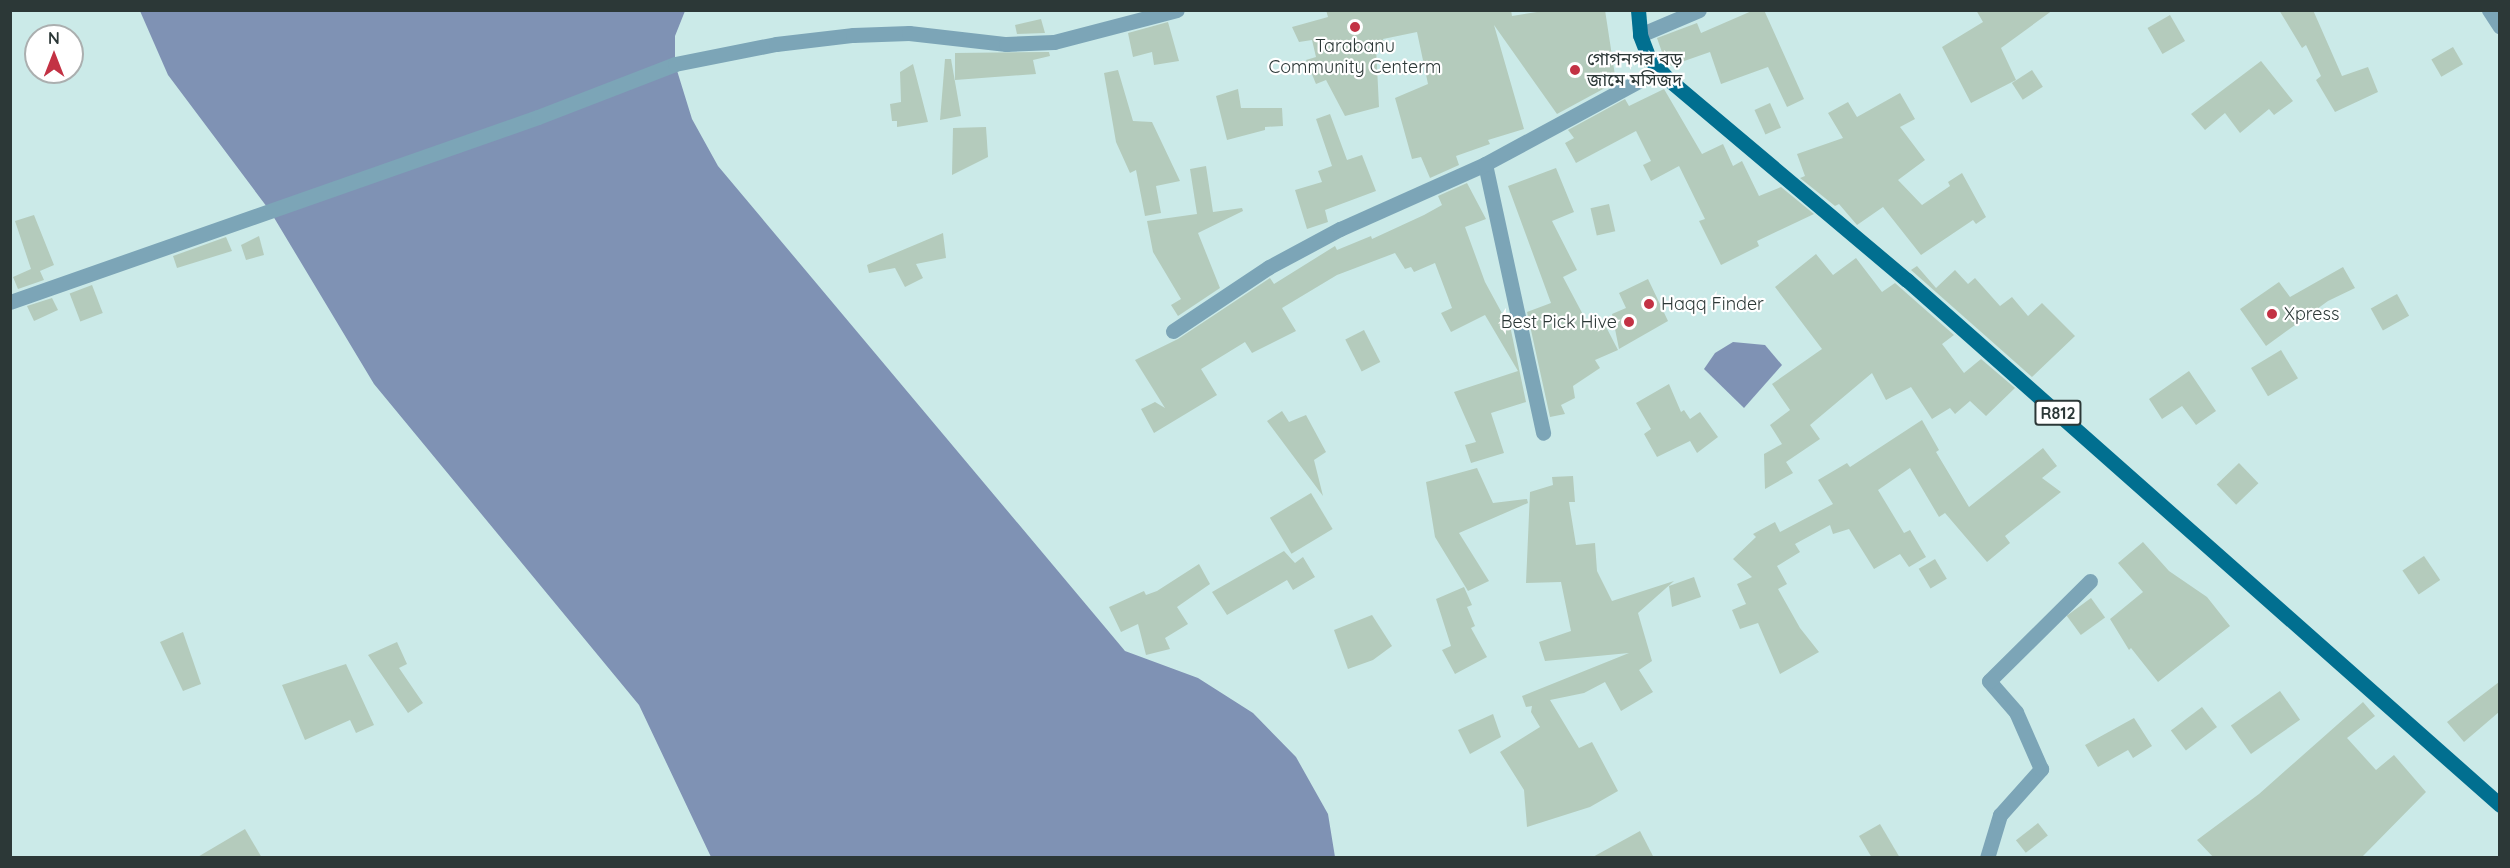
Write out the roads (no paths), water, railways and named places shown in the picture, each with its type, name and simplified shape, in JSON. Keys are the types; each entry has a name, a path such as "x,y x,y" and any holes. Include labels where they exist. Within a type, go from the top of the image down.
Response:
{"main road":[{"name":"R812","path":"1638,10 1640,35 1648,58 1659,70 1925,296 2499,805"}],"street":[{"path":"10,302 538,117 675,64 776,44 909,33 1006,44 1054,42 1177,10"},
{"path":"1640,35 1699,10"},
{"path":"2489,10 2499,27"},
{"path":"1173,331 1269,267 1340,229 1485,164 1659,70"},
{"path":"1485,164 1543,433"},
{"path":"1987,858 2000,815 2041,769 2016,712 1989,681 2090,581"}],"water":[{"path":"140,11 685,11 675,36 675,64 692,119 718,166 1125,651 1198,678 1253,713 1296,757 1328,814 1335,857 711,857 639,705 374,384 270,211 168,75"},
{"path":"1733,342 1765,345 1782,365 1744,408 1704,369 1715,353"}],"place":[{"name":"Tarabanu Community Centerm","path":"1355,27"},
{"name":"গোগনগর বড় জামে মসিজদ","path":"1575,70"},
{"name":"Haqq Finder","path":"1649,304"},
{"name":"Xpress","path":"2272,314"},
{"name":"Best Pick Hive","path":"1629,322"}]}
